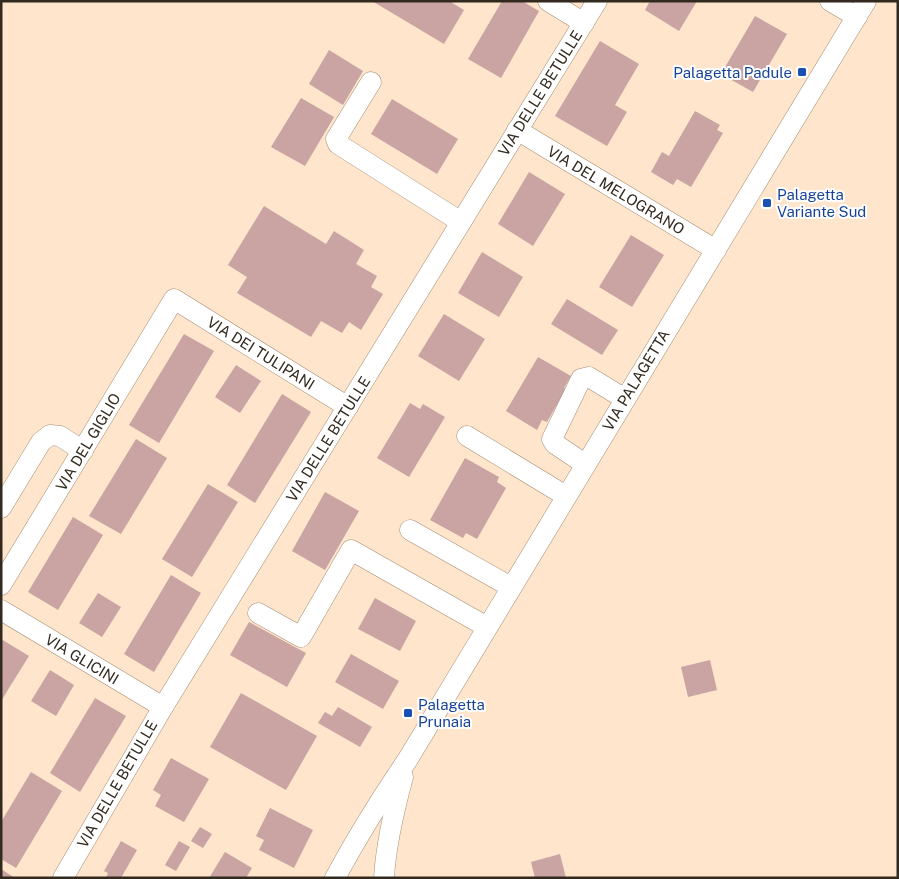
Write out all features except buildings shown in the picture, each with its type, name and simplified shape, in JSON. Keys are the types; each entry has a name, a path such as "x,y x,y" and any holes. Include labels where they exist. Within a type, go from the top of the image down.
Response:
{"street":[{"path":"548,1 584,23"},
{"name":"VIA DELLE BETULLE","path":"63,878 163,707 597,1"},
{"path":"830,1 861,9"},
{"name":"VIA PALAGETTA","path":"335,878 348,853 408,759 861,9"},
{"path":"371,82 336,139 338,144 461,222"},
{"name":"VIA DEL MELOGRANO","path":"517,130 716,250"},
{"name":"VIA DEI TULIPANI","path":"174,299 348,407"},
{"name":"VIA DEL GIGLIO","path":"1,585 174,299"},
{"path":"585,464 555,444 552,439 581,379 589,378 625,399"},
{"path":"1,508 41,442 50,435 60,436 82,451"},
{"path":"467,436 566,496"},
{"path":"410,530 512,587"},
{"path":"258,613 301,637 351,550 487,627"},
{"name":"VIA GLICINI","path":"1,610 163,707"},
{"name":"VIA PALAGETTA","path":"384,878 392,818 408,759"},
{"path":"386,855 393,878"}],"place":[{"name":"Palagetta Padule","path":"802,72"},
{"name":"Palagetta Variante Sud","path":"767,203"},
{"name":"Palagetta Prunaia","path":"408,713"}]}
